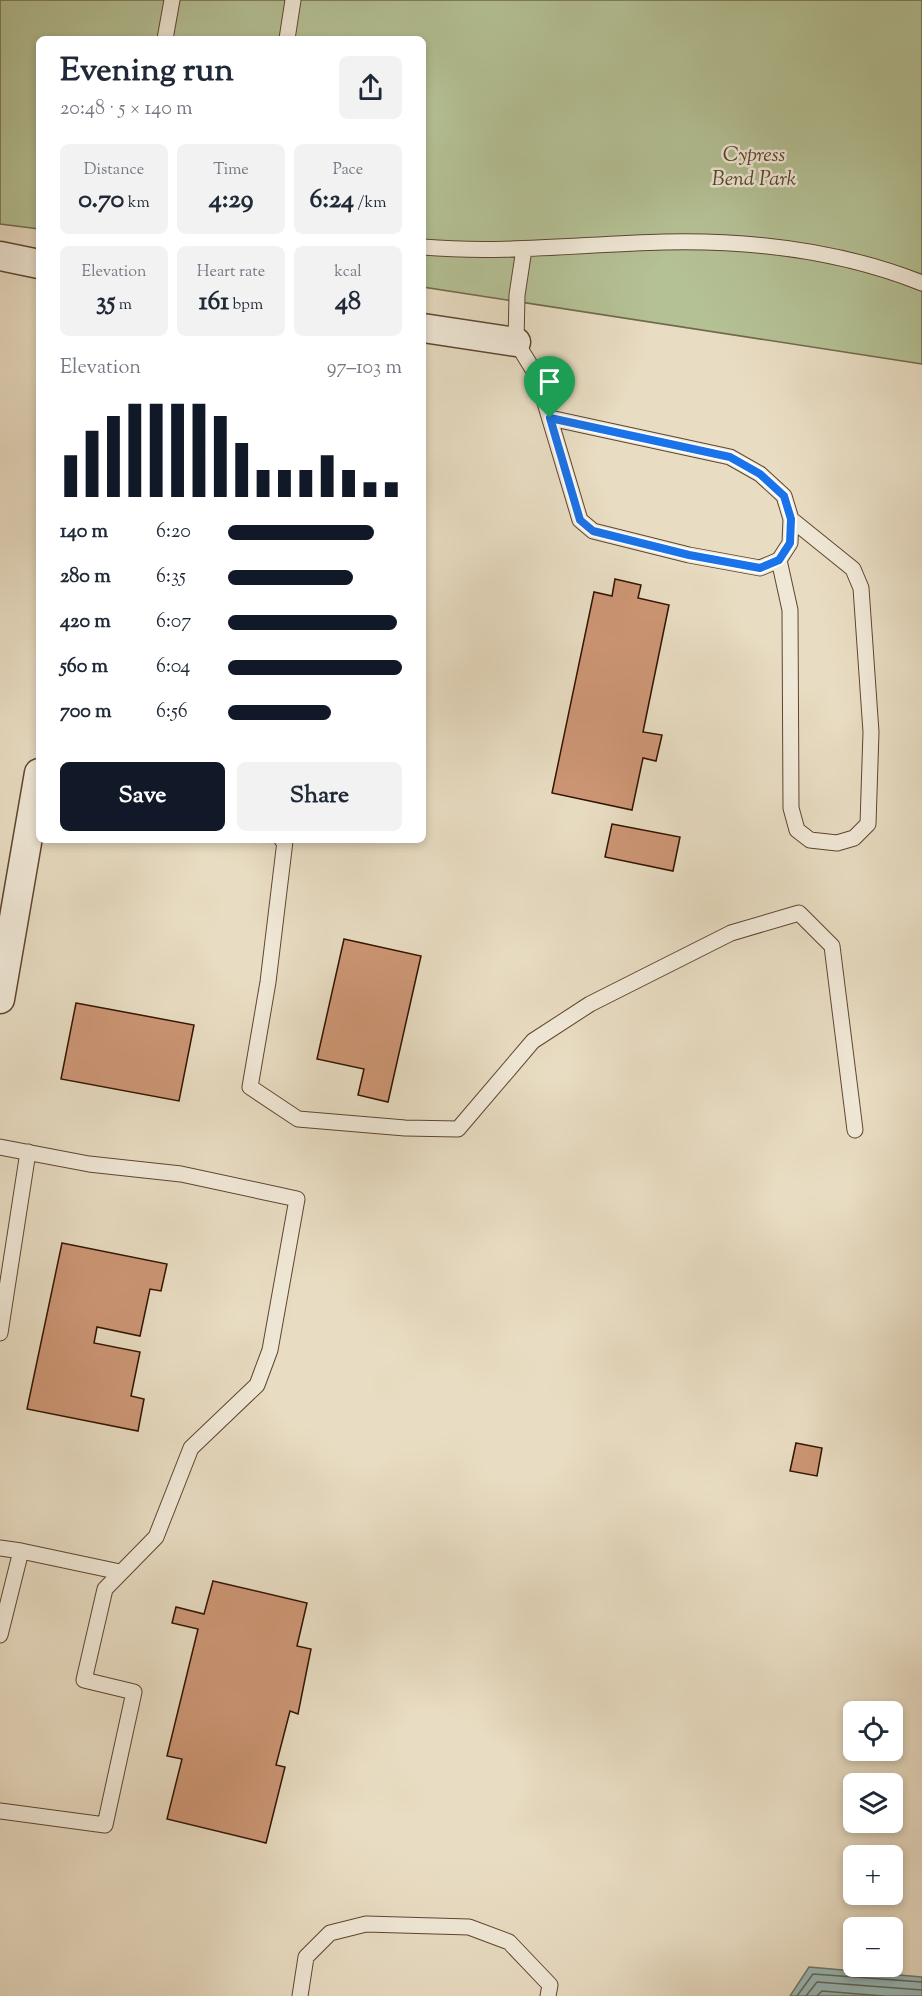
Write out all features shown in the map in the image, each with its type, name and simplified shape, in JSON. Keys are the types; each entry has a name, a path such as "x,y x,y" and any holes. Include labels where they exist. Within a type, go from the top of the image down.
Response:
{"street":[{"path":"0,256 36,263"},
{"path":"426,328 516,342"},
{"path":"0,999 36,809"}],"lane":[{"path":"166,36 172,0"},
{"path":"287,36 293,0"},
{"path":"426,247 467,251 664,242 752,243 815,251 872,266 922,283"},
{"path":"525,249 517,295 516,342 537,376 580,520 593,531 689,555 760,568 779,560 790,543 791,519 784,496 760,474 730,457 550,418"},
{"path":"779,560 790,610 791,808 797,830 810,840 837,843 854,838 868,824 871,732 861,588 853,569 791,519"},
{"path":"285,843 268,982 250,1087 298,1119 405,1128 458,1129 533,1041 590,1004 731,933 799,913 832,946 855,1130"},
{"path":"0,1147 89,1164 181,1174 297,1199 270,1350 257,1385 191,1448 156,1537 105,1589 84,1680 134,1692 105,1825 0,1810"},
{"path":"0,1333 27,1152"},
{"path":"0,1548 120,1572"},
{"path":"0,1635 21,1551"},
{"path":"300,1996 306,1957 330,1933 366,1924 469,1927 509,1942 550,1985 548,1996"}],"green space":[{"name":"Cypress Bend Park","path":"0,0 922,0 922,364 426,287 426,36 36,36 36,229 0,224"}],"water":[{"path":"809,1967 843,1970 843,1977 922,1977 922,1996 790,1996"}],"building":[{"path":"615,579 641,585 638,598 669,605 643,732 662,735 656,761 643,758 632,810 552,793 594,592 612,596"},
{"path":"612,824 680,837 673,871 605,857"},
{"path":"344,939 421,956 388,1102 358,1095 364,1069 317,1059"},
{"path":"76,1003 194,1025 179,1101 61,1079"},
{"path":"62,1243 167,1264 161,1291 150,1289 140,1336 97,1327 94,1343 140,1352 131,1396 144,1399 138,1431 27,1409"},
{"path":"796,1443 822,1448 817,1476 790,1471"},
{"path":"213,1581 307,1603 297,1646 311,1649 298,1714 290,1711 276,1765 285,1767 266,1843 167,1819 182,1759 167,1756 198,1629 172,1623 176,1607 204,1614"}],"route":[{"path":"550,418 730,457 760,474 784,496 791,519 790,543 779,560 760,568 689,555 593,531 580,520 550,418"}]}
